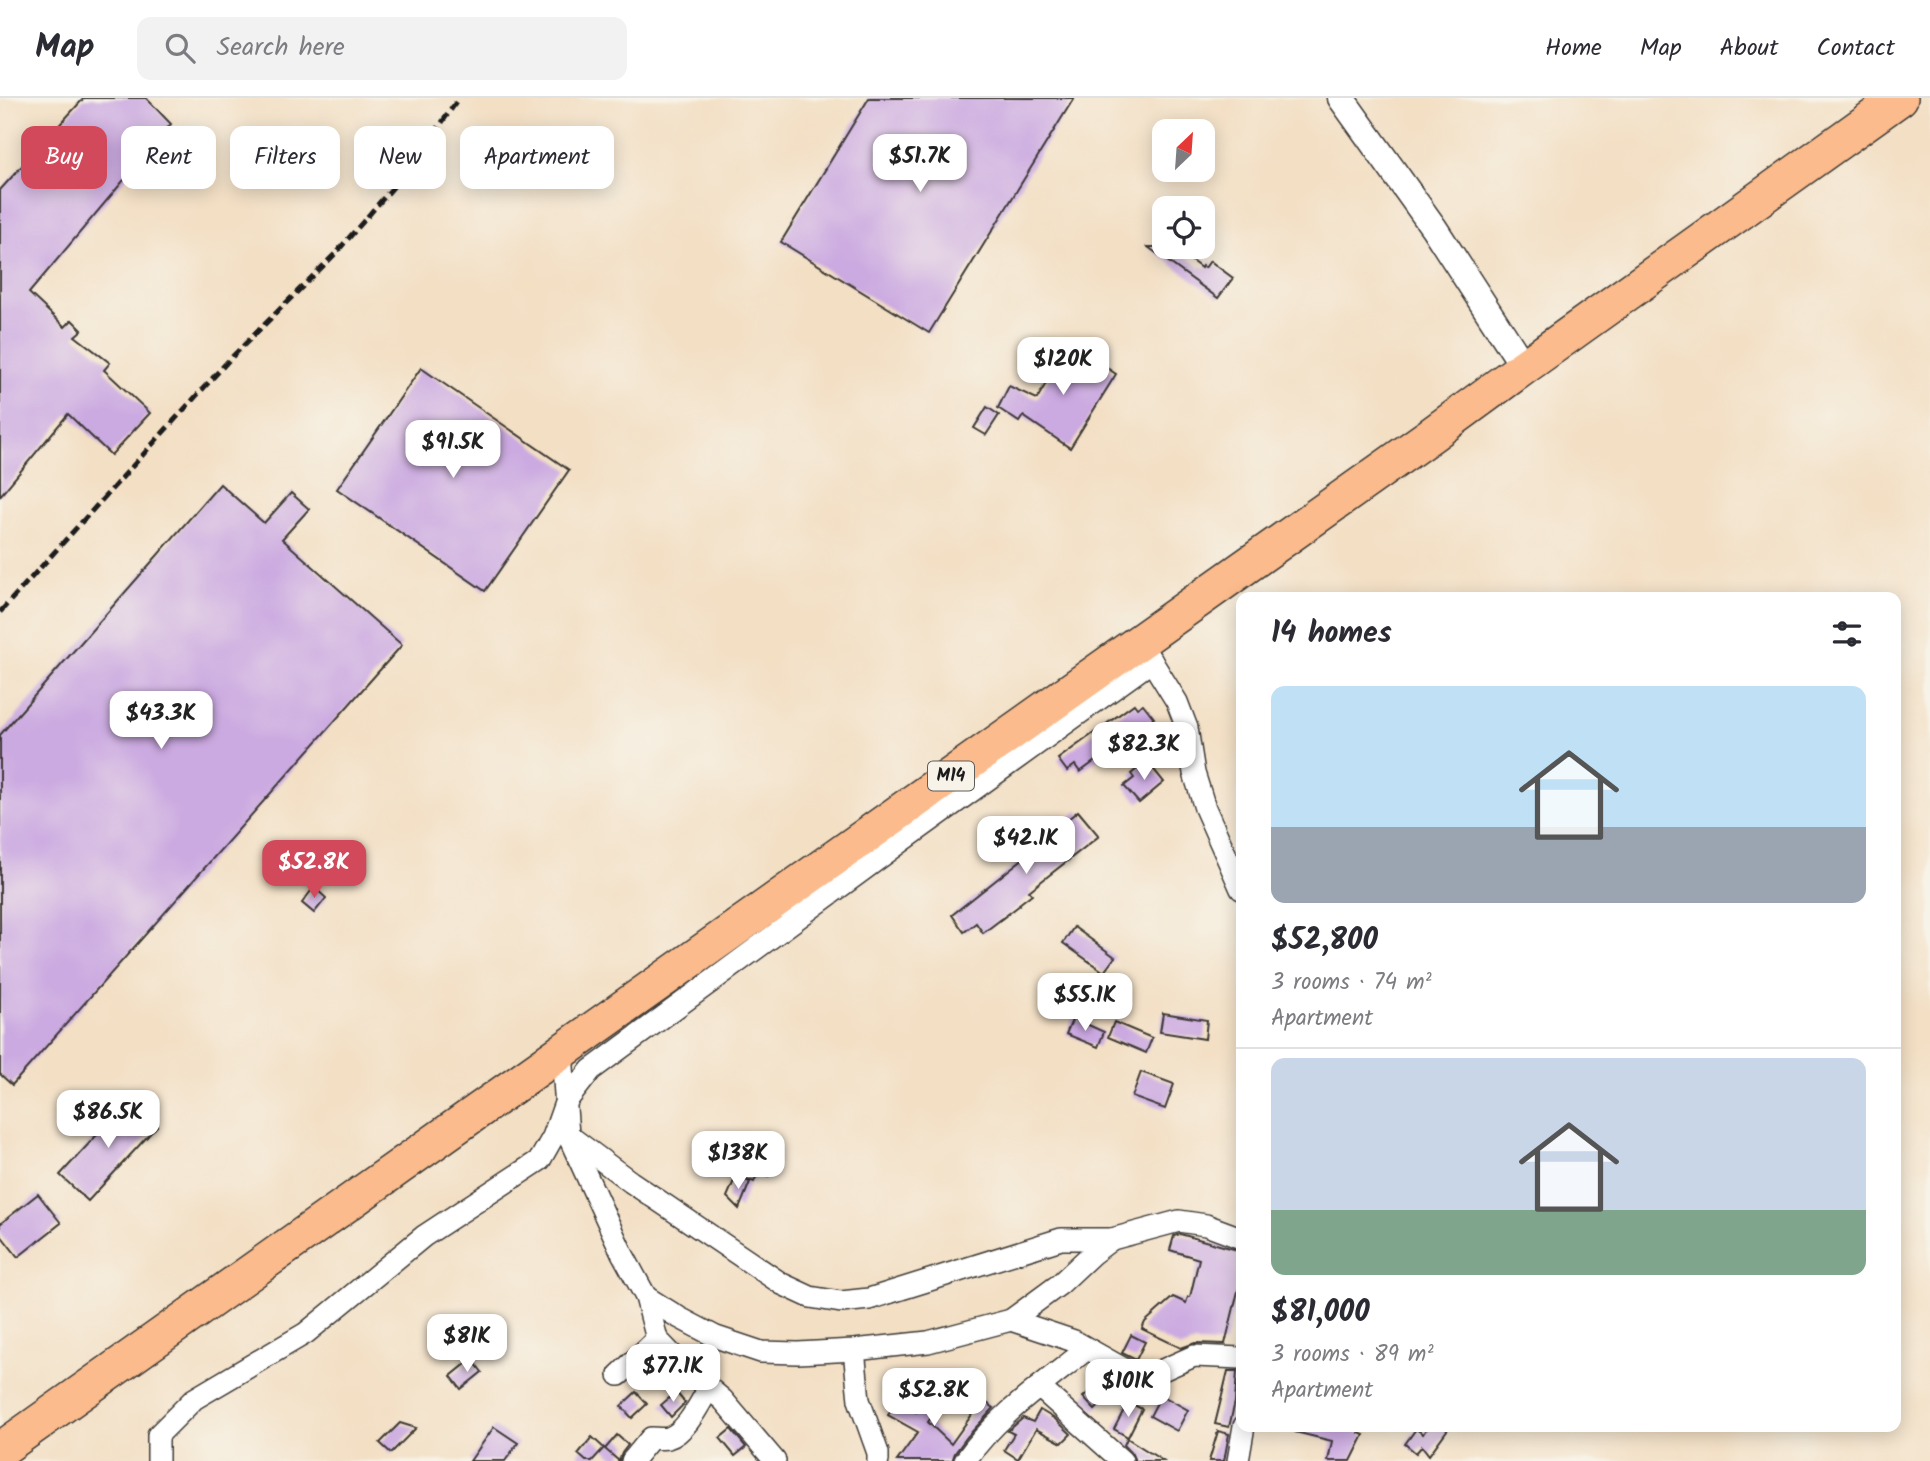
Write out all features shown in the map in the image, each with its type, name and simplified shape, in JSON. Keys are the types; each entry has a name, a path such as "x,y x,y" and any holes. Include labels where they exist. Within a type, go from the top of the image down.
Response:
{"highway":[{"name":"M14","path":"0,1450 562,1053 1145,651 1431,435 1900,98"}],"street":[{"path":"1341,98 1434,228 1524,367"},
{"path":"158,1461 158,1435 194,1399 306,1333 425,1236 540,1160 553,1137 565,1103 590,1070 901,842 1145,651 1177,702 1184,719 1194,773 1205,808 1236,878"},
{"path":"562,1053 568,1135 622,1253 646,1297 657,1339 682,1366 723,1400 775,1461"},
{"path":"568,1135 631,1182 782,1284 810,1297 841,1303 869,1298 1060,1239 1112,1240 1179,1221 1206,1224 1236,1236"},
{"path":"646,1297 716,1337 761,1352 854,1350 928,1342 1011,1320 1060,1284 1092,1254 1112,1240"},
{"path":"1011,1320 1074,1341 1132,1373 1158,1372 1194,1356 1236,1359"},
{"path":"619,1375 657,1339"},
{"path":"965,1461 1000,1422 1087,1349"},
{"path":"854,1350 859,1400 878,1461"},
{"path":"1039,1387 1122,1461"},
{"path":"632,1461 651,1438 669,1438 681,1430 709,1388"},
{"path":"1238,1461 1243,1432"}],"building":[{"path":"84,98 146,98 171,124 121,126 121,184 29,293 65,327 72,320 82,330 75,336 110,363 104,370 150,413 111,455 68,414 0,496 0,190 21,167 21,189 107,189 107,126 58,126"},
{"path":"869,98 1074,98 929,333 781,242"},
{"path":"1164,259 1189,259 1201,268 1205,268 1210,261 1233,278 1218,298"},
{"path":"1069,343 1116,374 1070,448 1023,416 1019,422 998,408 1009,386 1037,399"},
{"path":"421,368 569,470 485,591 337,489"},
{"path":"987,407 999,415 986,435 974,428"},
{"path":"220,484 264,523 291,493 309,509 282,539 402,645 12,1085 0,1074 0,735"},
{"path":"1134,704 1137,708 1143,704 1154,718 1080,772 1075,765 1067,771 1058,759"},
{"path":"1147,761 1164,782 1139,803 1124,786 1134,778 1131,774"},
{"path":"1078,811 1099,836 1029,891 1032,894 1020,905 983,933 976,923 964,932 952,915 1059,830 1057,828"},
{"path":"314,887 326,898 314,913 302,903"},
{"path":"1074,927 1115,957 1104,972 1063,943"},
{"path":"1163,1013 1207,1020 1205,1039 1160,1032"},
{"path":"1073,1018 1104,1032 1098,1047 1066,1034"},
{"path":"1114,1022 1152,1038 1146,1053 1108,1037"},
{"path":"1141,1072 1174,1084 1165,1109 1132,1097"},
{"path":"129,1100 157,1126 88,1201 60,1175"},
{"path":"753,1148 775,1157 768,1176 758,1172 754,1182 741,1177"},
{"path":"736,1176 750,1182 739,1209 727,1197"},
{"path":"38,1194 61,1223 18,1257 0,1234 0,1224"},
{"path":"1180,1234 1236,1250 1236,1299 1225,1344 1195,1343 1181,1348 1142,1329 1145,1322 1173,1297 1186,1303 1190,1297 1199,1259 1170,1250 1174,1236"},
{"path":"1131,1335 1145,1342 1136,1360 1122,1353"},
{"path":"472,1359 482,1372 461,1389 451,1376"},
{"path":"1228,1371 1236,1371 1235,1402 1229,1427 1215,1424"},
{"path":"934,1381 951,1388 928,1422 951,1444 981,1399 994,1408 967,1437 952,1461 897,1461 918,1432 888,1415 896,1401 916,1412"},
{"path":"1098,1384 1110,1396 1095,1410 1083,1397"},
{"path":"636,1392 647,1404 632,1418 621,1406"},
{"path":"676,1392 685,1403 671,1417 661,1405"},
{"path":"1161,1395 1188,1410 1177,1431 1150,1416"},
{"path":"1128,1402 1142,1409 1128,1437 1114,1429"},
{"path":"1040,1410 1071,1434 1062,1443 1036,1429 1018,1459 1004,1450 1014,1434 1008,1431 1023,1418 1033,1422"},
{"path":"400,1423 416,1428 391,1453 380,1443"},
{"path":"494,1427 518,1443 505,1461 470,1461"},
{"path":"731,1429 746,1447 735,1456 720,1438"},
{"path":"1218,1431 1229,1434 1224,1461 1209,1461"},
{"path":"1295,1432 1359,1432 1364,1435 1351,1461 1328,1461 1332,1441"},
{"path":"1414,1432 1446,1432 1429,1455 1422,1446 1416,1453 1405,1444"},
{"path":"617,1435 628,1445 619,1461 605,1449"},
{"path":"592,1437 604,1448 592,1461 586,1461 578,1454"},
{"path":"1127,1438 1163,1461 1135,1461 1124,1445"}],"railway":[{"path":"0,612 229,360 335,254 413,164 459,98"}]}
